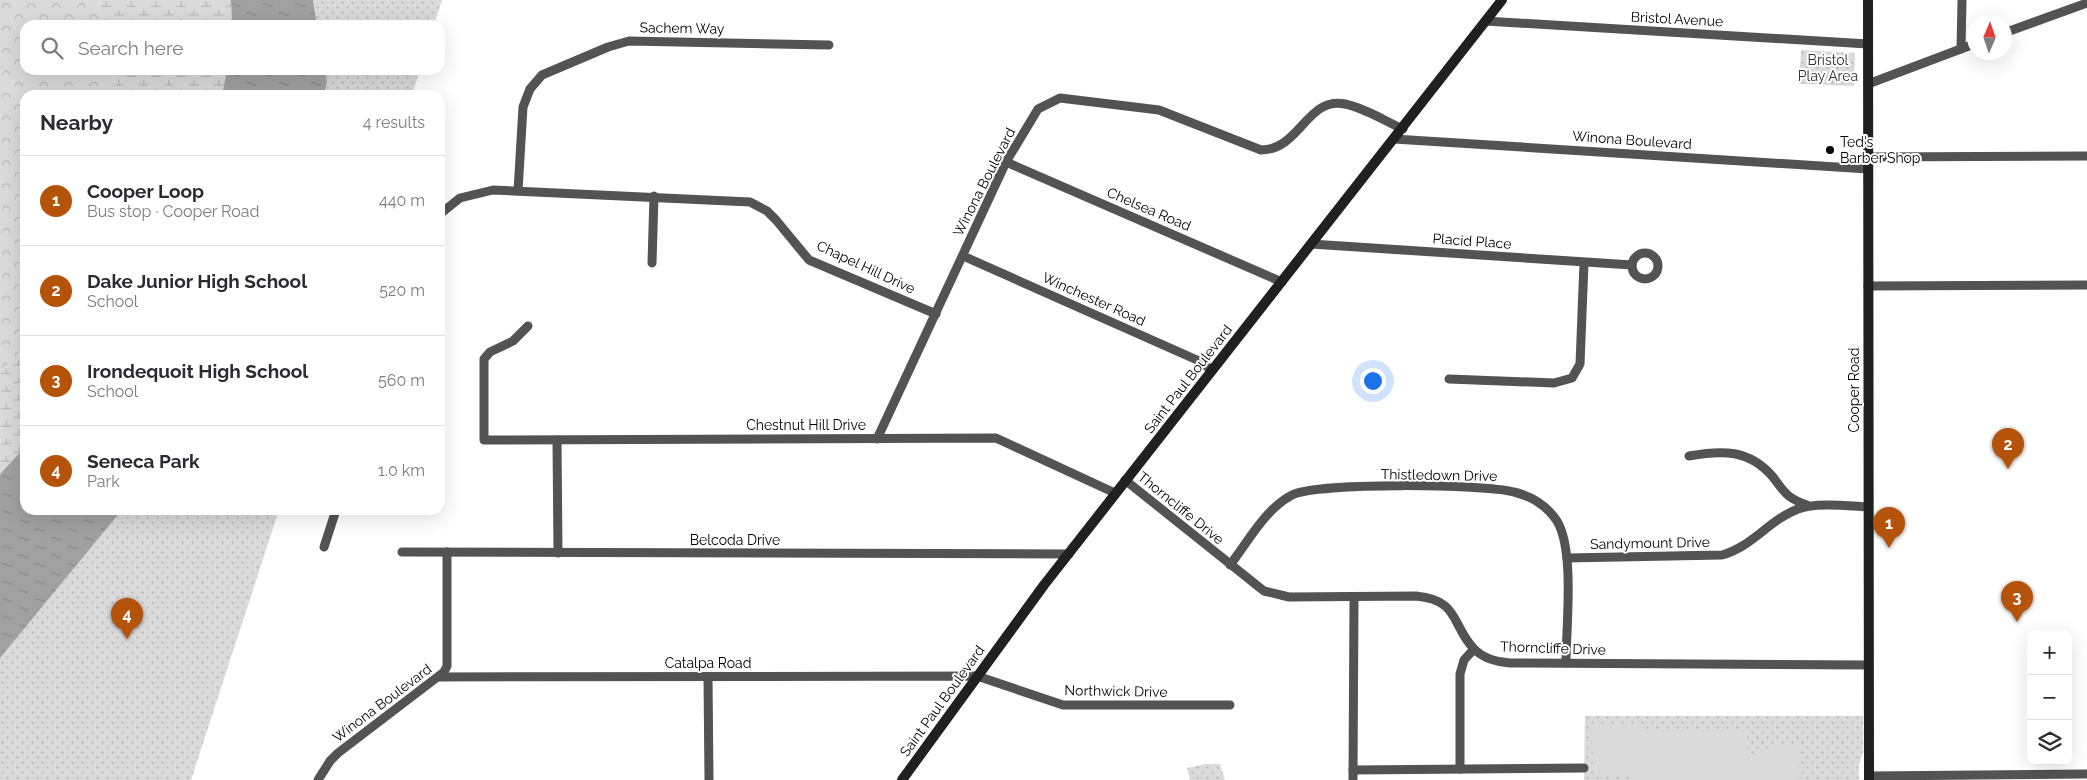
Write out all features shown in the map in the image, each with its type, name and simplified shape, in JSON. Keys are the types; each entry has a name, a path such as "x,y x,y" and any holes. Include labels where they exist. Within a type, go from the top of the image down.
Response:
{"main road":[{"name":"Saint Paul Boulevard","path":"902,780 977,676 1125,480 1502,0"},
{"name":"Cooper Road","path":"1868,0 1869,778"}],"street":[{"path":"1961,49 1962,0"},
{"path":"2012,30 2087,3"},
{"name":"Bristol Avenue","path":"1485,21 1868,44"},
{"name":"Sachem Way","path":"518,191 523,107 526,96 535,82 551,70 629,41 829,45"},
{"path":"1868,84 1967,47"},
{"name":"Winona Boulevard","path":"877,439 1006,162 1038,109 1060,98 1159,110 1261,150 1270,150 1286,143 1318,109 1336,103 1353,107 1402,129"},
{"name":"Winona Boulevard","path":"1394,139 1868,169"},
{"path":"1868,157 2087,156"},
{"name":"Chelsea Road","path":"1006,162 1282,282"},
{"name":"Chapel Hill Drive","path":"445,210 460,198 470,194 493,190 740,200 758,206 776,220 810,260 936,314"},
{"path":"652,263 654,196"},
{"name":"Placid Place","path":"1311,244 1632,265"},
{"name":"Winchester Road","path":"963,256 1197,360 1212,370"},
{"path":"1449,379 1554,383 1572,378 1580,364 1584,263"},
{"path":"1868,286 2087,285"},
{"name":"Chestnut Hill Drive","path":"528,326 513,341 490,352 484,359 484,440 996,438 1116,493"},
{"path":"557,440 558,553"},
{"path":"1689,456 1724,451 1746,455 1762,466 1788,497 1810,506"},
{"name":"Thorncliffe Drive","path":"1125,480 1253,584 1275,595 1416,596 1435,600 1445,606 1455,616 1474,649 1495,661 1868,665"},
{"name":"Thistledown Drive","path":"1230,565 1264,520 1281,502 1304,490 1332,487 1487,488 1516,492 1537,502 1557,521 1564,540 1567,558 1566,663"},
{"name":"Sandymount Drive","path":"1567,558 1722,556 1743,548 1789,513 1810,506 1868,507"},
{"path":"324,547 334,515"},
{"name":"Belcoda Drive","path":"402,552 1069,554"},
{"name":"Winona Boulevard","path":"318,780 330,761 338,753 440,677 447,666 447,552"},
{"path":"1353,780 1354,597"},
{"path":"1460,769 1460,674 1464,660 1474,649"},
{"name":"Catalpa Road","path":"440,677 977,676"},
{"name":"Northwick Drive","path":"977,676 1063,705 1230,705"},
{"path":"708,677 709,780"},
{"path":"1353,770 1584,768"},
{"path":"1869,778 2087,774"}],"green space":[{"path":"0,0 99,0 103,20 20,20 20,75 113,75 116,90 20,90 20,352 0,372"},
{"path":"99,0 231,0 232,20 103,20"},
{"path":"313,0 442,0 436,20 316,20"},
{"name":"Bristol Play Area","path":"1801,50 1855,53 1854,86 1799,84"},
{"path":"113,75 226,75 223,90 116,90"},
{"path":"326,75 418,75 414,90 325,90"},
{"path":"20,351 20,452 0,474 0,371"},
{"path":"118,515 277,515 191,780 0,780 0,658"},
{"path":"1585,716 1863,716 1863,751 1859,766 1859,780 1584,780"},
{"path":"1596,725 1644,727 1645,732 1747,732 1748,764 1759,753 1770,748 1777,746 1799,747 1798,780 1635,780 1634,774 1594,776 1591,732"},
{"path":"1205,764 1220,764 1225,780 1190,780 1187,768"}],"water":[{"path":"231,0 313,0 316,20 232,20"},
{"path":"226,75 326,75 327,82 325,90 223,90"},
{"path":"20,452 20,515 118,515 0,658 0,474"}],"place":[{"name":"Ted's Barber Shop","path":"1830,150"},
{"name":"Dake Junior High School","path":"2008,469"},
{"name":"Cooper Loop","path":"1889,548"},
{"name":"Irondequoit High School","path":"2017,622"},
{"name":"Seneca Park","path":"127,639"}]}
